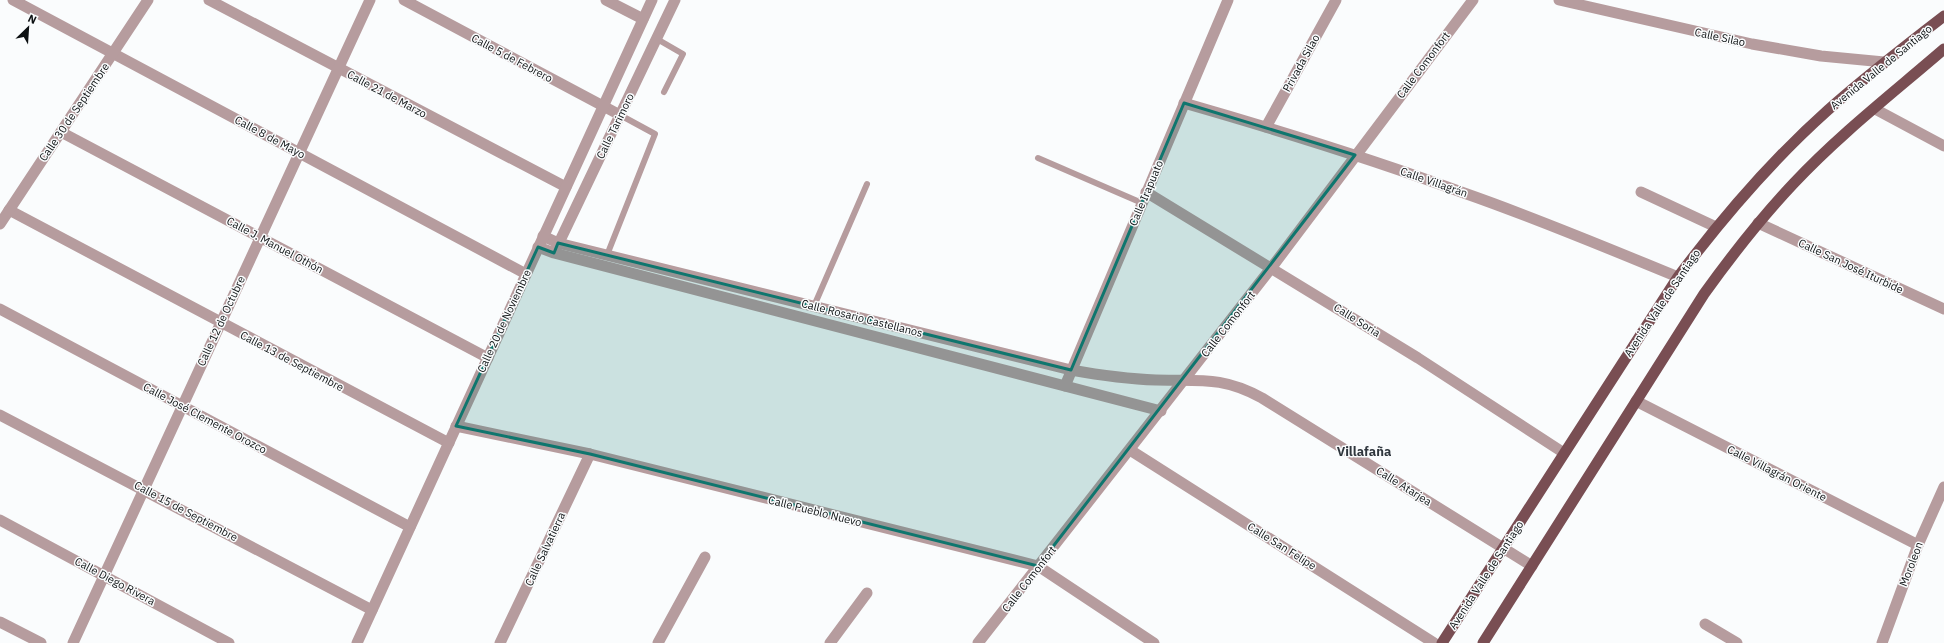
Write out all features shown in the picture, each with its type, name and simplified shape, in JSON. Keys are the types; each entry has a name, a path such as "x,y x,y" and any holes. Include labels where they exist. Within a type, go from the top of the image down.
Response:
{"main road":[{"name":"Avenida Valle de Santiago","path":"1442,643 1678,277 1716,227 1779,157 1827,111 1884,62 1944,16"},
{"path":"1483,643 1704,294 1758,223 1822,155 1944,49"}],"street":[{"name":"Calle 8 de Mayo","path":"13,0 526,274"},
{"name":"Calle 30 de Septiembre","path":"0,224 148,0"},
{"name":"Calle 21 de Marzo","path":"209,0 566,187"},
{"name":"Calle 12 de Octubre","path":"73,643 370,0"},
{"name":"Calle 5 de Febrero","path":"404,0 620,115"},
{"path":"606,0 643,20"},
{"name":"Calle 20 de Noviembre","path":"357,643 602,106 652,0"},
{"name":"Calle Tarimoro","path":"556,248 676,0"},
{"name":"Calle Irapuato","path":"1064,386 1228,0"},
{"name":"Privada Silao","path":"1266,127 1336,0"},
{"name":"Calle Comonfort","path":"978,643 1161,411 1272,267 1472,0"},
{"name":"Calle Silao","path":"1559,0 1752,44 1821,56 1884,62"},
{"name":"Calle Villagrán","path":"1184,103 1356,155 1571,233 1678,277"},
{"path":"1875,109 1944,146"},
{"name":"Calle J. Manuel Othón","path":"61,132 488,358"},
{"name":"Calle Soria","path":"1146,192 1272,267 1418,358 1564,454"},
{"path":"1641,192 1716,227"},
{"name":"Calle 13 de Septiembre","path":"9,210 449,444"},
{"name":"Calle San José Iturbide","path":"1758,223 1944,309"},
{"name":"Calle Rosario Castellanos","path":"544,236 556,248 1161,411"},
{"name":"Calle Rosario Castellanos","path":"538,247 608,255 1071,370 1128,378 1185,380"},
{"name":"Calle José Clemente Orozco","path":"0,309 410,527"},
{"name":"Calle Atarjea","path":"1185,380 1217,381 1248,390 1532,566"},
{"name":"Calle Villagrán Oriente","path":"1636,402 1918,544"},
{"name":"Calle 15 de Septiembre","path":"0,415 144,489 372,610"},
{"name":"Calle Pueblo Nuevo","path":"456,426 590,454 1038,566 1154,643"},
{"name":"Calle San Felipe","path":"1130,450 1434,643"},
{"name":"Calle Salvatierra","path":"500,643 590,454"},
{"name":"Moroleon","path":"1882,643 1918,544 1944,487"},
{"name":"Calle Diego Rivera","path":"0,520 229,643"},
{"path":"658,643 705,557"},
{"path":"830,643 867,593"},
{"path":"0,622 41,643"},
{"path":"1705,624 1737,643"}],"lane":[{"path":"657,39 683,54 664,92"},
{"path":"608,255 655,134 620,115"},
{"path":"1038,158 1142,203"},
{"path":"814,306 867,184"}],"highlighted area":[{"path":"1184,103 1355,155 1038,566 590,454 456,426 538,247 554,253 558,243 1071,370"}],"district":[{"name":"Villafaña","path":"1364,451"}]}
